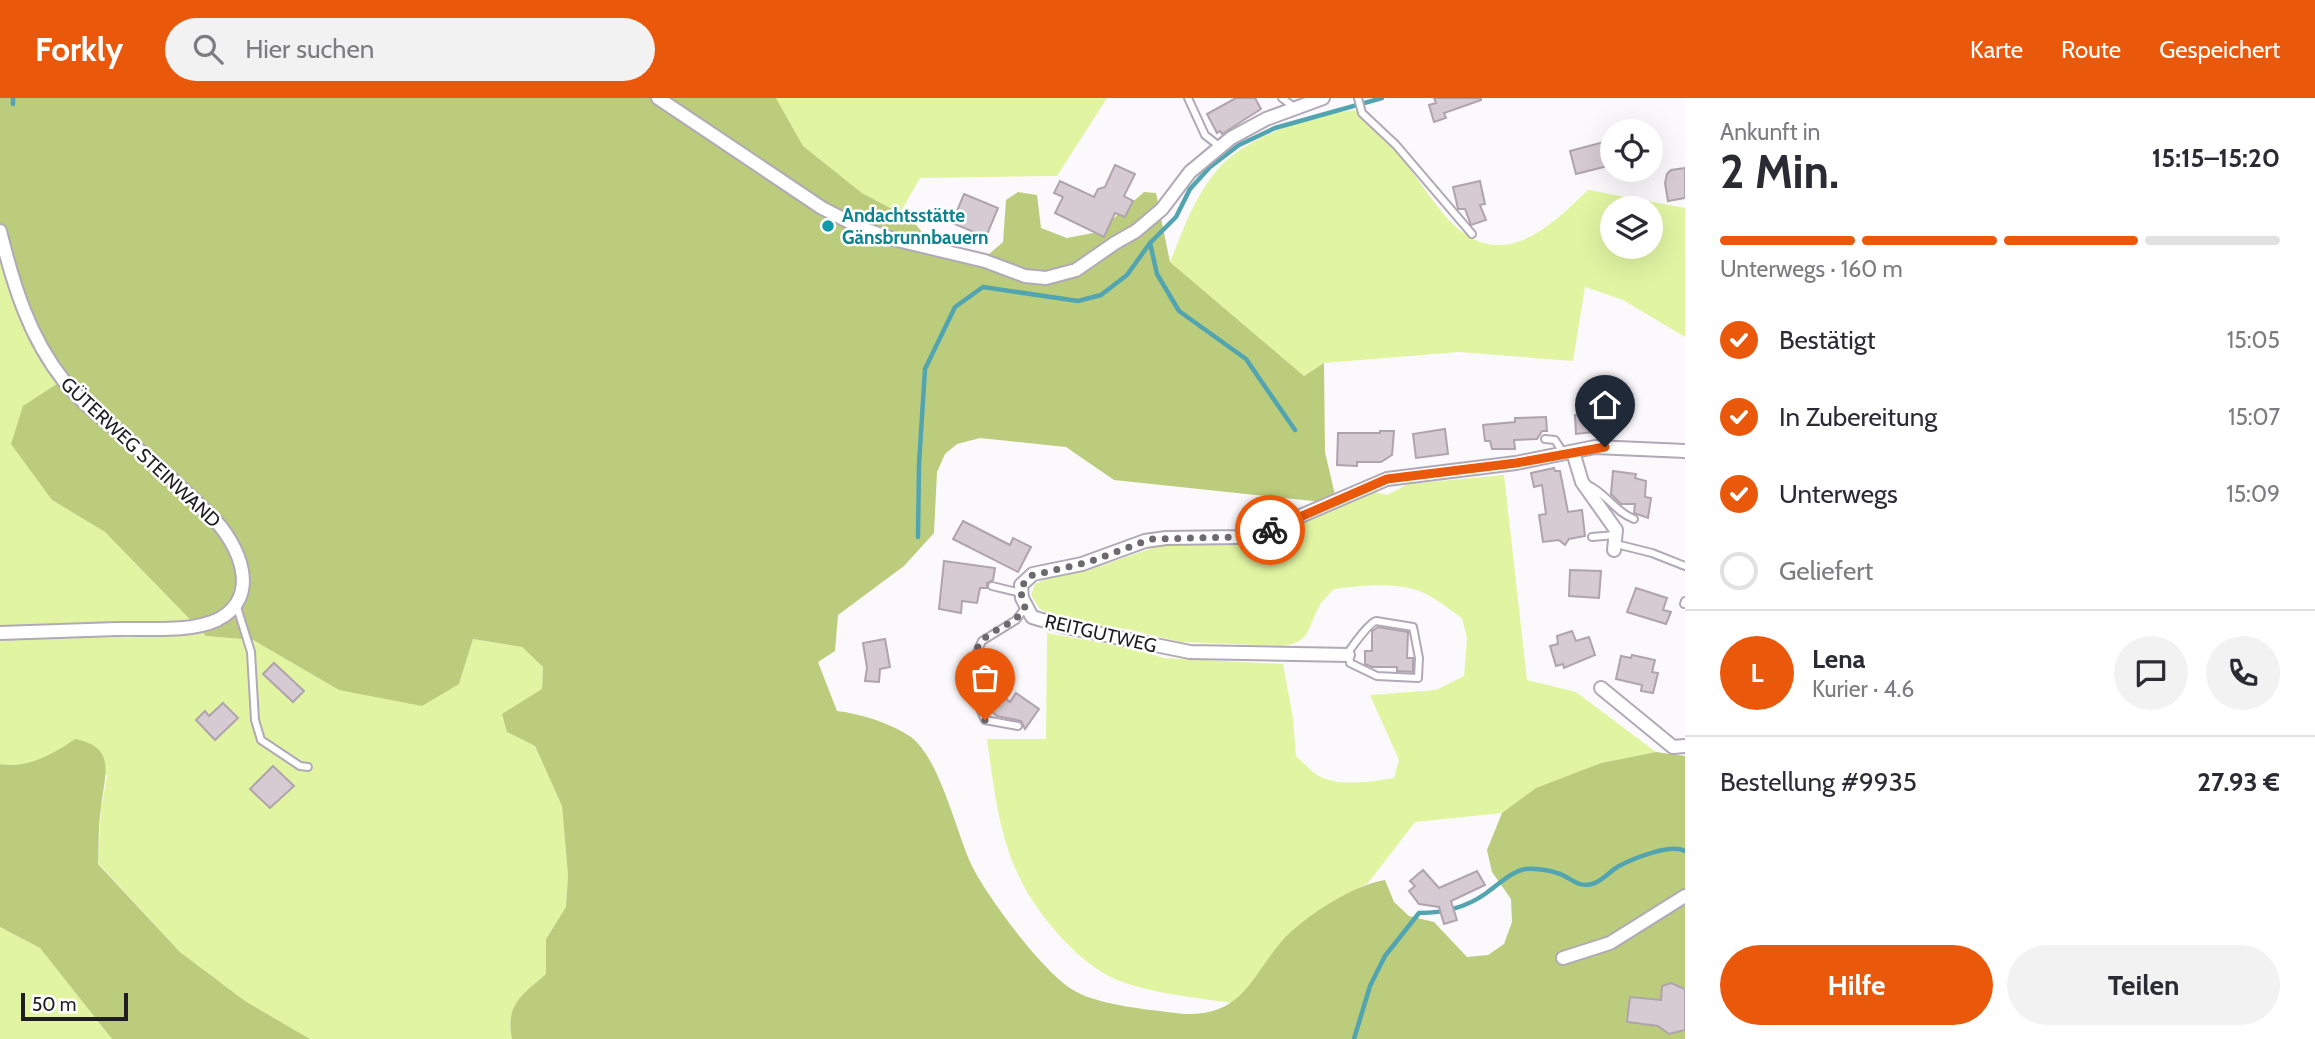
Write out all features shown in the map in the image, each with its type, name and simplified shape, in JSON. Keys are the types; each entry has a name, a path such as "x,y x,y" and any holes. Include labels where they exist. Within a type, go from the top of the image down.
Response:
{"street":[{"path":"658,98 822,208 861,228 985,261 1025,276 1046,278 1076,271 1155,217 1190,172 1219,146 1255,124 1323,98"},
{"name":"GÜTERWEG STEINWAND","path":"0,231 13,283 31,328 63,380 213,518 233,543 243,577 243,587 236,604"},
{"path":"1021,593 1023,581 1033,574 1082,564 1145,541 1255,534 1294,521 1381,480 1605,447 1646,452 1685,451"},
{"path":"1568,453 1584,485 1614,526 1616,543"},
{"name":"REITGUTWEG","path":"1021,593 1025,608 1032,617 1190,652 1348,655"},
{"path":"0,633 190,626 215,620 236,604"},
{"path":"1601,688 1673,747 1685,747"},
{"path":"1563,958 1610,943 1685,896"}],"lane":[{"path":"1188,98 1205,135 1219,146"},
{"path":"1282,98 1295,107"},
{"path":"1358,99 1360,109 1396,145 1472,234"},
{"path":"1545,439 1555,440 1568,453"},
{"path":"1584,485 1597,489 1618,510 1634,519"},
{"path":"1592,537 1664,557 1685,566"},
{"path":"992,586 1021,593"},
{"path":"236,604 251,652 255,720 261,740 300,766 308,767"},
{"path":"1018,726 985,720 975,691 975,663 982,641 1016,621 1025,608"},
{"path":"1373,622 1409,624 1413,627 1419,652 1419,676 1416,679 1377,676 1355,668 1348,655 1373,622"}],"green space":[{"path":"0,98 776,98 803,146 862,193 911,219 939,252 980,262 1003,242 1006,200 1018,192 1037,195 1041,228 1067,238 1098,232 1144,192 1156,193 1170,262 1304,376 1324,363 1325,452 1335,495 1323,502 1114,480 1066,447 980,438 957,444 945,454 937,472 934,533 904,566 838,615 835,651 818,662 837,711 883,722 908,735 919,745 938,777 981,882 1019,935 1063,982 1075,991 1098,1000 1184,1014 1204,1013 1232,1002 1252,982 1281,942 1302,922 1344,895 1385,880 1394,902 1409,916 1434,922 1467,957 1488,955 1504,944 1512,922 1511,899 1492,872 1487,850 1502,813 1536,788 1601,763 1656,752 1685,756 1685,1039 512,1039 510,1027 513,1009 517,1001 546,974 546,939 566,907 568,875 562,806 535,746 507,732 502,714 542,689 543,667 522,647 473,639 459,684 422,706 339,690 253,640 206,636 105,532 52,500 11,444 23,406 63,380 45,354 0,231"},
{"path":"776,98 1107,98 1057,176 920,178 900,213 862,193 803,146"},
{"path":"1355,110 1404,161 1449,220 1468,236 1486,244 1505,245 1539,231 1588,190 1620,196 1600,196 1600,259 1663,259 1663,204 1685,208 1685,337 1623,300 1585,287 1573,361 1459,352 1324,363 1304,376 1170,262 1202,191 1229,158 1262,137 1319,117"},
{"path":"0,231 63,380 52,500 105,532 206,636 253,640 339,690 459,684 473,639 522,647 543,667 542,689 507,732 535,746 562,806 568,875 566,907 546,939 546,974 517,1001 513,1009 510,1027 512,1039 310,1039 245,1001 180,952 98,863 101,809 107,776 75,740 30,762 0,764"},
{"path":"1504,475 1527,680 1576,692 1656,752 1601,763 1537,788 1502,813 1415,822 1368,883 1315,913 1282,941 1246,993 1232,1003 1130,985 1100,971 1078,955 1040,912 1015,867 1000,819 987,739 1046,739 1047,633 1125,647 1164,658 1283,664 1293,718 1296,756 1314,773 1325,779 1355,782 1394,778 1399,760 1370,695 1436,690 1464,676 1467,638 1462,618 1429,595 1403,587 1379,585 1334,589 1320,604 1303,638 1282,646 1180,642 1127,629 1096,628 1055,618 1039,608 1031,595 1035,584 1049,578 1089,570 1158,546 1262,540 1375,492 1387,495 1408,484"},
{"path":"75,739 98,749 105,764 98,864 180,952 245,1001 310,1039 112,1039 40,948 0,927 0,764 20,764 39,759"},
{"path":"0,927 40,948 112,1039 0,1039"}],"building":[{"path":"1236,98 1255,98 1261,109 1222,134 1220,131 1217,133 1207,114"},
{"path":"1434,98 1481,100 1444,113 1446,118 1434,122 1429,105 1436,103"},
{"path":"1600,143 1600,168 1576,174 1570,151"},
{"path":"1115,165 1135,174 1124,196 1133,201 1125,217 1115,213 1104,237 1055,213 1063,197 1054,193 1060,181 1094,197 1098,189 1105,187"},
{"path":"1685,168 1685,198 1668,201 1665,183 1667,174 1671,170"},
{"path":"1480,181 1485,204 1480,205 1486,220 1471,225 1465,209 1458,209 1453,187"},
{"path":"964,194 998,208 986,237 952,223"},
{"path":"1612,404 1614,425 1602,426 1602,431 1576,434 1575,415 1583,414 1582,407"},
{"path":"1546,417 1547,431 1542,431 1537,439 1514,440 1515,449 1492,449 1490,441 1485,441 1483,425 1515,422 1515,418"},
{"path":"1445,429 1448,454 1416,458 1413,434"},
{"path":"1394,431 1392,455 1381,462 1357,462 1357,466 1337,465 1338,433"},
{"path":"1554,468 1555,471 1560,471 1568,512 1582,510 1585,536 1569,539 1565,545 1559,540 1543,542 1539,515 1546,514 1542,485 1534,487 1531,473"},
{"path":"1613,471 1636,474 1635,478 1646,481 1645,497 1651,498 1648,518 1634,513 1635,504 1621,504 1611,494"},
{"path":"963,521 1010,545 1013,538 1031,547 1018,572 953,539"},
{"path":"944,561 995,568 993,580 987,583 987,588 980,588 977,603 962,601 961,613 939,609"},
{"path":"1570,570 1601,571 1599,598 1569,596"},
{"path":"1636,588 1667,598 1663,610 1671,612 1666,624 1627,612"},
{"path":"1378,627 1408,632 1407,658 1413,658 1413,672 1397,671 1397,667 1372,667 1365,664 1365,651 1372,651 1372,631"},
{"path":"1572,631 1576,641 1589,637 1595,655 1564,668 1563,664 1556,666 1550,646 1558,644 1557,636"},
{"path":"885,639 890,667 880,669 879,682 865,681 867,668 863,643"},
{"path":"1632,655 1655,660 1652,672 1658,673 1653,693 1641,691 1642,685 1616,679 1621,656 1631,658"},
{"path":"274,663 304,691 293,702 263,674"},
{"path":"997,691 1010,702 1016,693 1039,709 1025,729 1021,721 997,716 986,707 984,702 992,692 995,694"},
{"path":"223,703 238,718 215,740 196,720 205,711 209,716"},
{"path":"273,766 294,786 270,808 250,789"},
{"path":"1423,870 1439,888 1477,871 1485,885 1451,901 1457,920 1444,924 1439,907 1419,904 1409,891 1415,886 1410,881"},
{"path":"1671,983 1685,989 1685,1030 1669,1034 1658,1026 1627,1022 1630,997 1661,1000 1662,986"}],"waterway":[{"path":"13,98 13,104"},
{"path":"918,537 925,369 955,307 983,287 1078,301 1101,295 1127,275 1150,243 1176,217 1190,189 1210,167 1239,145 1275,128 1382,98"},
{"path":"1150,243 1157,274 1179,311 1246,359 1295,430"},
{"path":"1354,1039 1370,986 1385,956 1419,913 1445,911 1470,903 1509,876 1525,869 1562,874 1586,885 1595,883 1619,866 1642,856 1661,850 1685,851"}],"way so far":[{"path":"985,720 975,691 976,653 985,638 1016,621 1021,615 1025,608 1020,589 1029,576 1089,562 1151,539 1238,537 1270,530"}],"place":[{"name":"Andachtsstätte Gänsbrunnbauern","path":"828,226"}],"route":[{"path":"1270,530 1387,479 1516,463 1605,447"}]}
